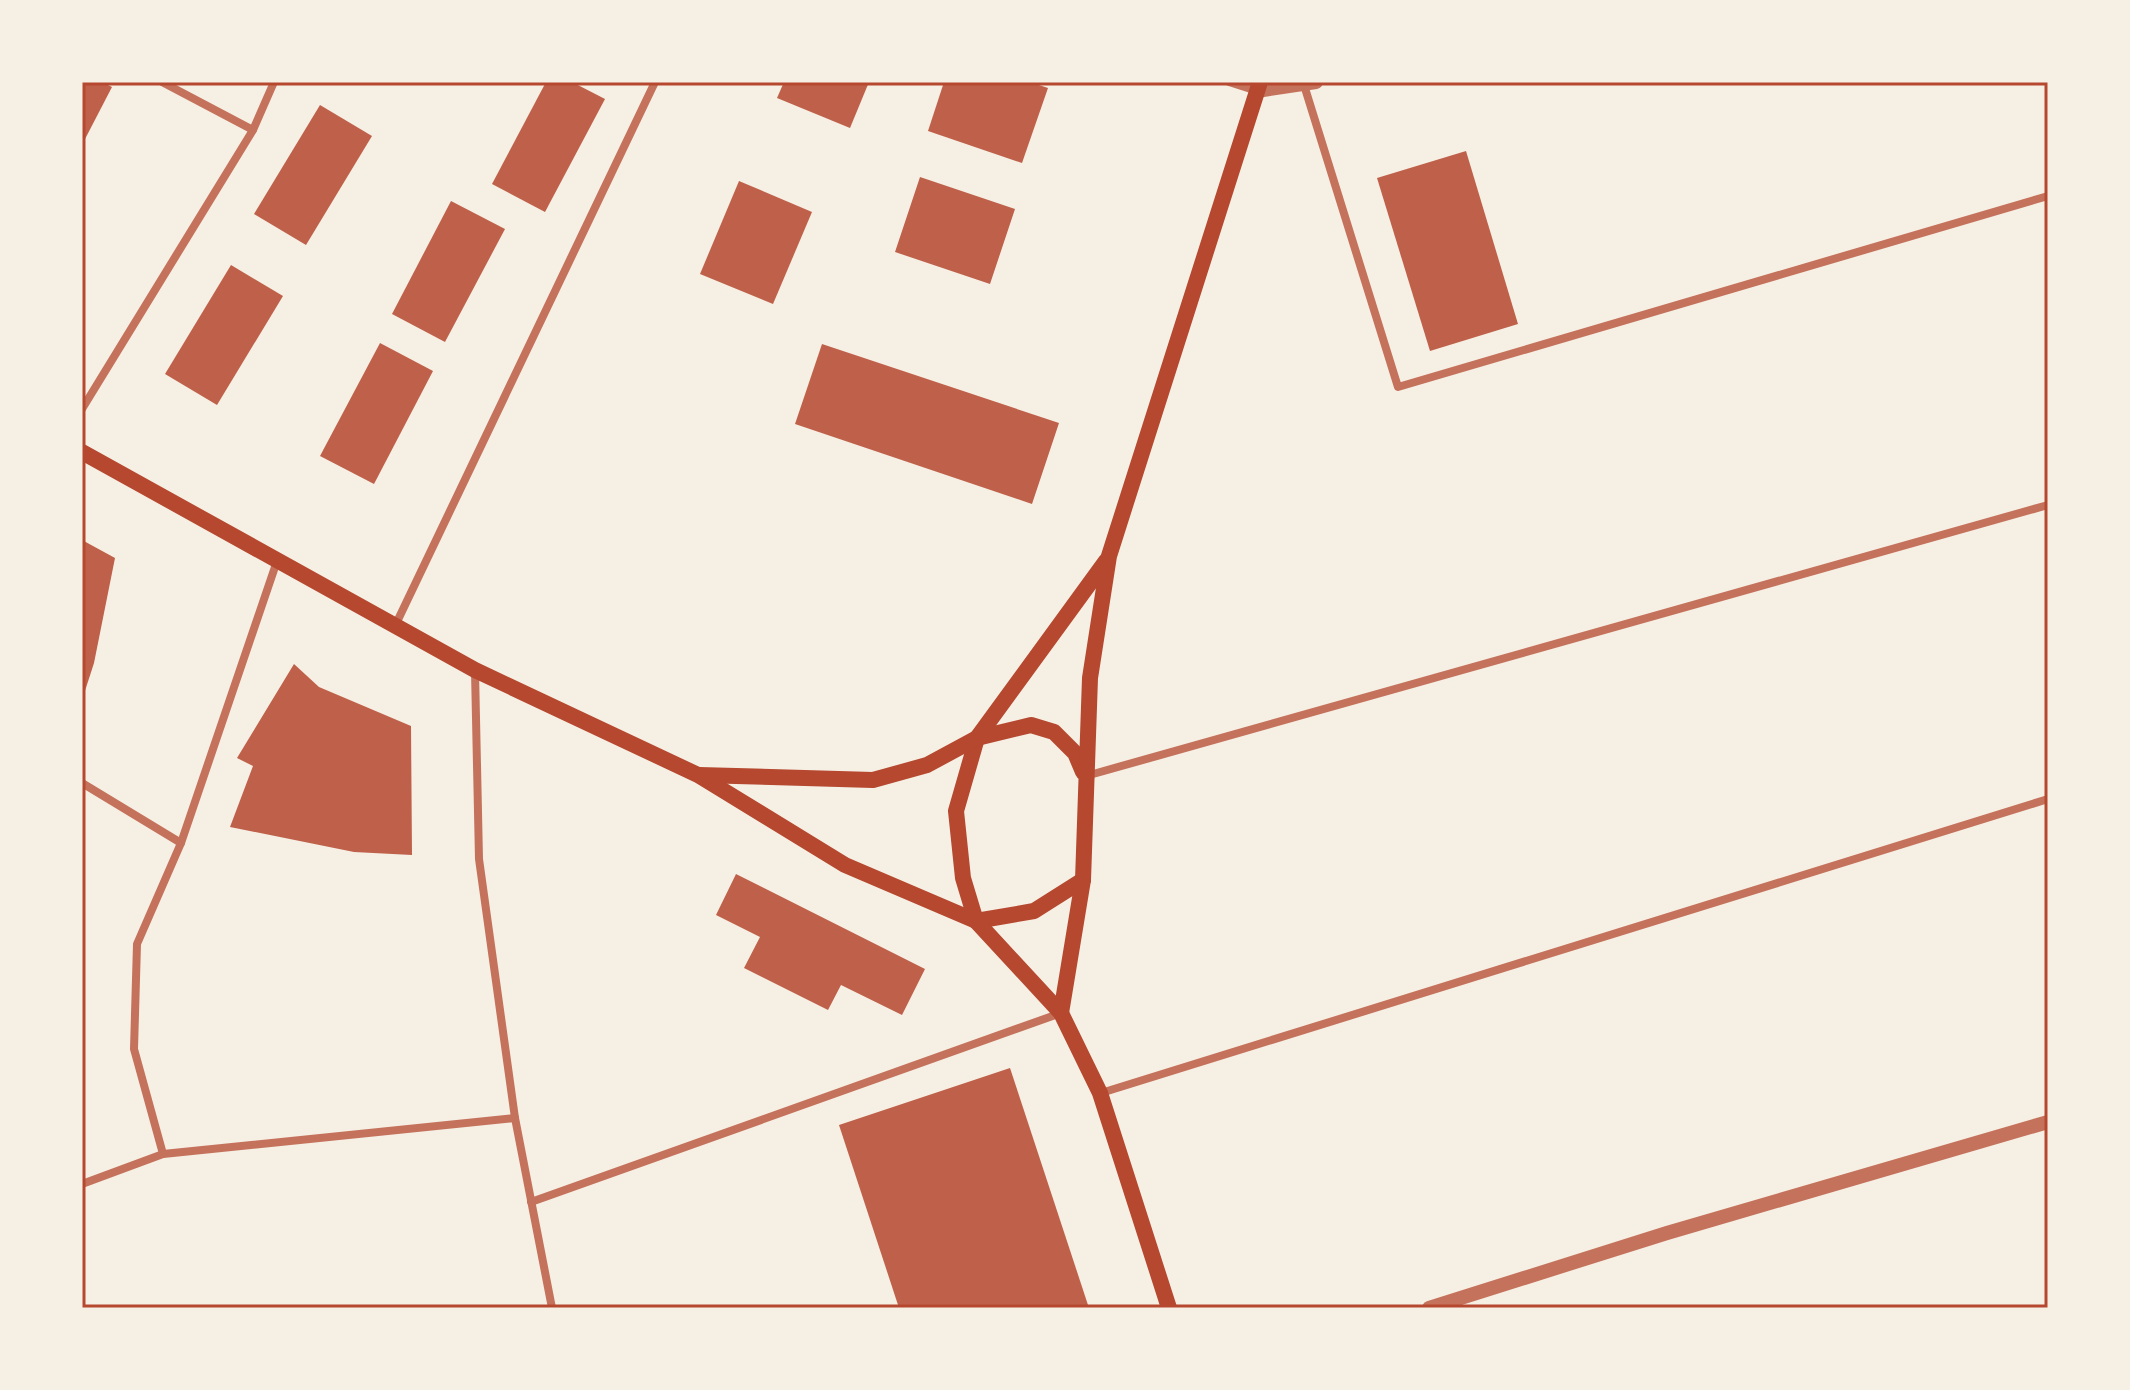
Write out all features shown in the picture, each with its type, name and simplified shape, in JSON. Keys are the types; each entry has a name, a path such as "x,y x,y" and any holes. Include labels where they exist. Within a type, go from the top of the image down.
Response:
{"main road":[{"path":"1061,1013 1083,880 1090,678 1109,556 1258,87"},
{"path":"82,452 475,670 698,775 845,865 976,921 1061,1013 1100,1093 1169,1308"},
{"path":"976,921 963,878 956,811 962,779 977,738 1109,556"},
{"path":"698,775 873,780 927,765 977,738 1031,725 1054,732 1075,753 1085,777"},
{"path":"976,921 1034,911 1083,880"}],"street":[{"path":"162,82 253,130"},
{"path":"82,409 253,130 274,82"},
{"path":"395,627 655,82"},
{"path":"1229,82 1258,87 1310,83 1398,387 2048,196"},
{"path":"1085,777 2048,505"},
{"path":"163,1154 134,1049 137,944 181,843 277,561"},
{"path":"475,670 479,859 515,1118 552,1308"},
{"path":"82,783 181,843"},
{"path":"1100,1093 2048,799"},
{"path":"531,1202 1061,1013"},
{"path":"82,1184 163,1154 515,1118"},
{"path":"1429,1308 1667,1233 2048,1122"}],"building":[{"path":"82,82 102,82 112,87 84,141"},
{"path":"546,82 572,82 605,99 545,212 492,184"},
{"path":"784,82 869,82 850,128 777,98"},
{"path":"944,82 1030,82 1048,88 1022,163 928,131"},
{"path":"320,105 372,136 306,245 254,214"},
{"path":"1466,151 1518,324 1430,351 1377,178"},
{"path":"920,177 1015,209 990,284 895,252"},
{"path":"739,181 812,212 773,304 700,274"},
{"path":"451,201 505,229 445,342 392,314"},
{"path":"231,265 283,296 217,405 165,374"},
{"path":"380,343 433,371 374,484 320,456"},
{"path":"822,344 1059,423 1032,504 795,424"},
{"path":"82,540 115,558 94,663 83,697"},
{"path":"294,664 319,687 411,726 412,855 354,852 230,827 253,766 237,758"},
{"path":"736,874 925,969 902,1015 841,985 828,1010 744,968 760,937 716,915"},
{"path":"1010,1068 1089,1308 899,1308 839,1125"}]}
